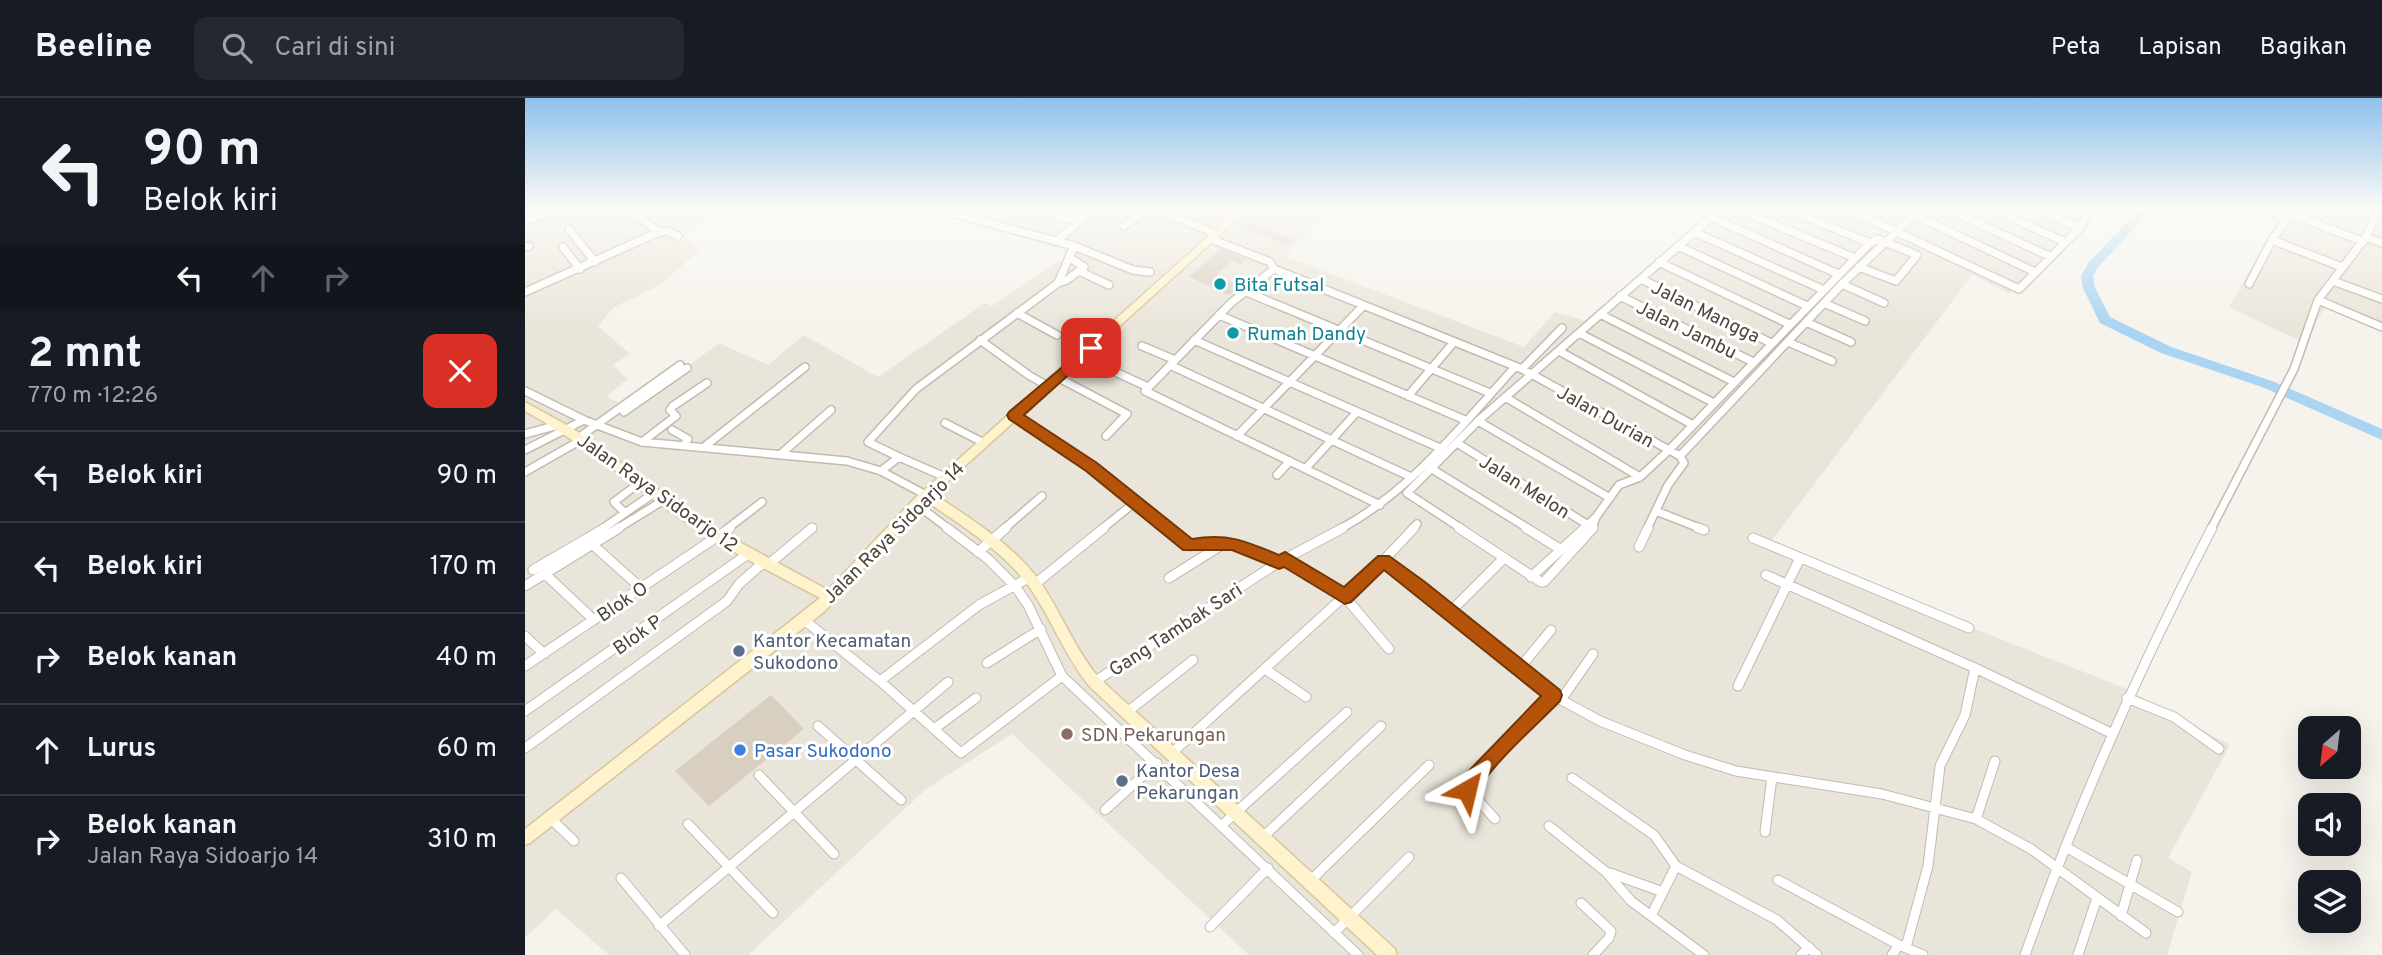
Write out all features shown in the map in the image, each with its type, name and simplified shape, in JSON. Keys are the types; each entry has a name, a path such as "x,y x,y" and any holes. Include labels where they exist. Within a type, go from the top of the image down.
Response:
{"main road":[{"name":"Jalan Raya Sidoarjo 14","path":"525,838 804,620 830,597 945,477 1201,248"},
{"name":"Jalan Raya Sidoarjo 12","path":"525,405 589,432 639,483 659,497 748,554 830,597"},
{"path":"921,500 984,547 1024,582 1094,682 1171,753 1208,800 1229,819 1263,836 1311,881 1341,926 1385,954"}],"street":[{"path":"564,248 580,269"},
{"path":"584,248 595,262"},
{"path":"525,292 625,248"},
{"path":"1058,283 1073,248"},
{"path":"1079,248 1133,270 1150,272"},
{"name":"Jalan Durian","path":"1241,248 1270,261 1275,269 1532,374 1680,456"},
{"path":"1676,248 1478,421 1407,494 1531,577 1544,582 1619,485 1640,477 1669,450 1865,248"},
{"path":"1682,248 1807,306"},
{"path":"1730,248 1824,289"},
{"path":"1780,248 1838,274"},
{"path":"1831,248 1855,258"},
{"path":"1639,547 1668,485 1684,463 1680,456 1806,321 1881,248"},
{"path":"1860,267 1897,281 1917,256 1900,248"},
{"path":"1934,248 2019,289 2058,248"},
{"path":"1985,248 2035,272"},
{"path":"2032,248 2049,256"},
{"path":"2249,284 2268,248"},
{"path":"2293,248 2342,267"},
{"path":"2025,955 2127,698 2176,596 2294,369 2318,300 2357,248"},
{"path":"945,477 870,445 869,441 905,399 980,340 1084,266 1069,257"},
{"path":"1660,262 1789,324"},
{"path":"1275,269 1268,270 1219,315 1148,387 1146,393 1380,505"},
{"path":"1079,271 1109,285"},
{"name":"Jalan Mangga","path":"1641,279 1771,343"},
{"path":"2333,281 2382,299"},
{"path":"1842,284 1884,303"},
{"path":"1244,291 1490,393"},
{"name":"Jalan Jambu","path":"1620,296 1753,362"},
{"path":"2318,300 2382,327"},
{"path":"1824,303 1865,321"},
{"path":"1237,436 1363,306"},
{"path":"1017,313 1057,335"},
{"path":"1601,314 1734,382"},
{"path":"1219,315 1465,420"},
{"path":"1806,321 1851,342"},
{"name":"Gang Tambak Sari","path":"1094,682 1282,560 1358,521 1380,505 1440,448 1490,393 1562,328"},
{"path":"1579,333 1714,403"},
{"path":"980,340 1005,355 1025,374 1048,386"},
{"path":"1194,340 1440,448"},
{"path":"1408,396 1454,342"},
{"path":"1788,342 1832,361"},
{"path":"1142,346 1411,477"},
{"path":"1559,351 1693,425"},
{"path":"525,472 589,432 684,366"},
{"path":"704,447 805,367"},
{"path":"1111,370 1148,387"},
{"path":"1058,377 1127,414 1107,436"},
{"path":"642,442 676,416 671,408 706,383"},
{"path":"525,391 558,419 580,422"},
{"path":"1505,397 1640,477"},
{"path":"782,453 831,410"},
{"path":"1306,468 1357,412"},
{"path":"1014,415 1091,467 1189,546 1225,543 1242,545 1282,560 1345,597 1389,649"},
{"path":"525,450 558,419"},
{"path":"525,434 558,419 580,422 589,432 642,442 847,461 881,471 921,500"},
{"path":"1478,421 1609,498"},
{"path":"945,424 984,443"},
{"path":"672,430 688,439 683,446"},
{"name":"Jalan Melon","path":"1457,443 1589,526"},
{"path":"881,471 899,457"},
{"path":"1277,475 1290,461"},
{"path":"1432,469 1560,548"},
{"path":"625,513 614,502 639,483"},
{"path":"984,547 1042,496"},
{"path":"533,570 625,513 659,497"},
{"path":"525,586 593,545 659,497"},
{"name":"Blok O","path":"525,666 718,536 762,502"},
{"path":"880,681 971,610 1024,582 1135,502"},
{"path":"1655,511 1704,530"},
{"path":"1171,753 1345,597 1417,524"},
{"path":"1531,577 1560,548 1589,526"},
{"path":"525,748 727,601 739,584 812,528"},
{"path":"1753,538 1969,628"},
{"path":"1169,578 1225,543"},
{"path":"593,545 642,588"},
{"name":"Blok P","path":"525,711 748,554"},
{"path":"1738,686 1800,558"},
{"path":"1450,612 1503,559"},
{"path":"1383,561 1557,698 1600,721 1685,755 1737,771 1843,786 1976,819 2031,849 2146,933"},
{"path":"545,574 594,620"},
{"path":"1766,575 1975,668 2113,734"},
{"path":"1024,582 1062,676 1157,764 1208,800"},
{"path":"804,620 880,681 962,753 1062,676"},
{"path":"987,663 1041,629"},
{"path":"1519,669 1551,630"},
{"path":"525,636 544,654"},
{"path":"1496,819 1467,788 1557,698 1593,654"},
{"path":"1126,713 1193,660"},
{"path":"1265,668 1306,697"},
{"path":"1892,955 1903,946 1928,866 1940,766 1965,715 1975,668"},
{"path":"659,926 793,810 948,682"},
{"path":"934,729 976,698"},
{"path":"2127,698 2173,717 2220,749"},
{"path":"1347,712 1229,819 1268,868 1341,926 1358,955"},
{"path":"818,726 901,800"},
{"path":"1263,836 1381,726"},
{"path":"1976,819 1994,761"},
{"path":"1105,810 1157,764"},
{"path":"1311,881 1429,765"},
{"path":"759,775 834,854"},
{"path":"1765,831 1772,777"},
{"path":"1572,778 1654,835 1676,866 1777,920 1809,952"},
{"path":"550,818 574,841"},
{"path":"688,824 773,912"},
{"path":"1549,826 1606,872 1631,901 1704,955"},
{"path":"2066,847 2178,912"},
{"path":"1341,926 1409,857"},
{"path":"2121,916 2137,860"},
{"path":"1651,914 1676,866"},
{"path":"1210,927 1268,868"},
{"path":"1606,872 1663,892"},
{"path":"621,878 685,955"},
{"path":"1778,880 1923,955"},
{"path":"2078,955 2097,898"},
{"path":"1581,903 1611,931 1609,938 1593,955"}],"shaded area":[{"path":"525,248 700,250 660,285 614,307 598,326 630,354 613,365 627,379 606,397 621,403 679,363 688,366 719,343 768,365 804,335 878,377 985,303 992,306 1064,257 1064,250 1057,248 1292,248 1284,256 1524,347 1555,312 1586,321 1669,248 2058,248 2009,294 1972,275 1767,547 2127,689 2230,745 2168,858 2192,872 2167,955 1249,955 1012,734 926,789 748,955 609,955 556,909 525,938"},
{"path":"2263,248 2382,248 2382,328 2328,303 2303,342 2229,307"}],"building":[{"path":"1221,249 1246,259 1241,264 1232,261 1216,275 1240,285 1229,295 1189,277"},
{"name":"Pasar Sukodono","path":"771,695 804,729 709,806 675,771"}],"waterway":[{"path":"2109,248 2093,265 2087,276 2089,288 2105,320 2166,350 2267,384 2382,435"}],"place":[{"name":"Bita Futsal","path":"1220,284"},
{"name":"Rumah Dandy","path":"1233,333"},
{"name":"Kantor Kecamatan Sukodono","path":"739,651"},
{"name":"SDN Pekarungan","path":"1067,734"},
{"name":"Pasar Sukodono","path":"740,750"},
{"name":"Kantor Desa Pekarungan","path":"1122,781"}],"route":[{"path":"1091,348 1014,415 1091,467 1189,546 1211,542 1233,543 1279,562 1285,559 1345,597 1383,561 1420,587 1553,695 1495,755 1469,784 1467,790"}]}
